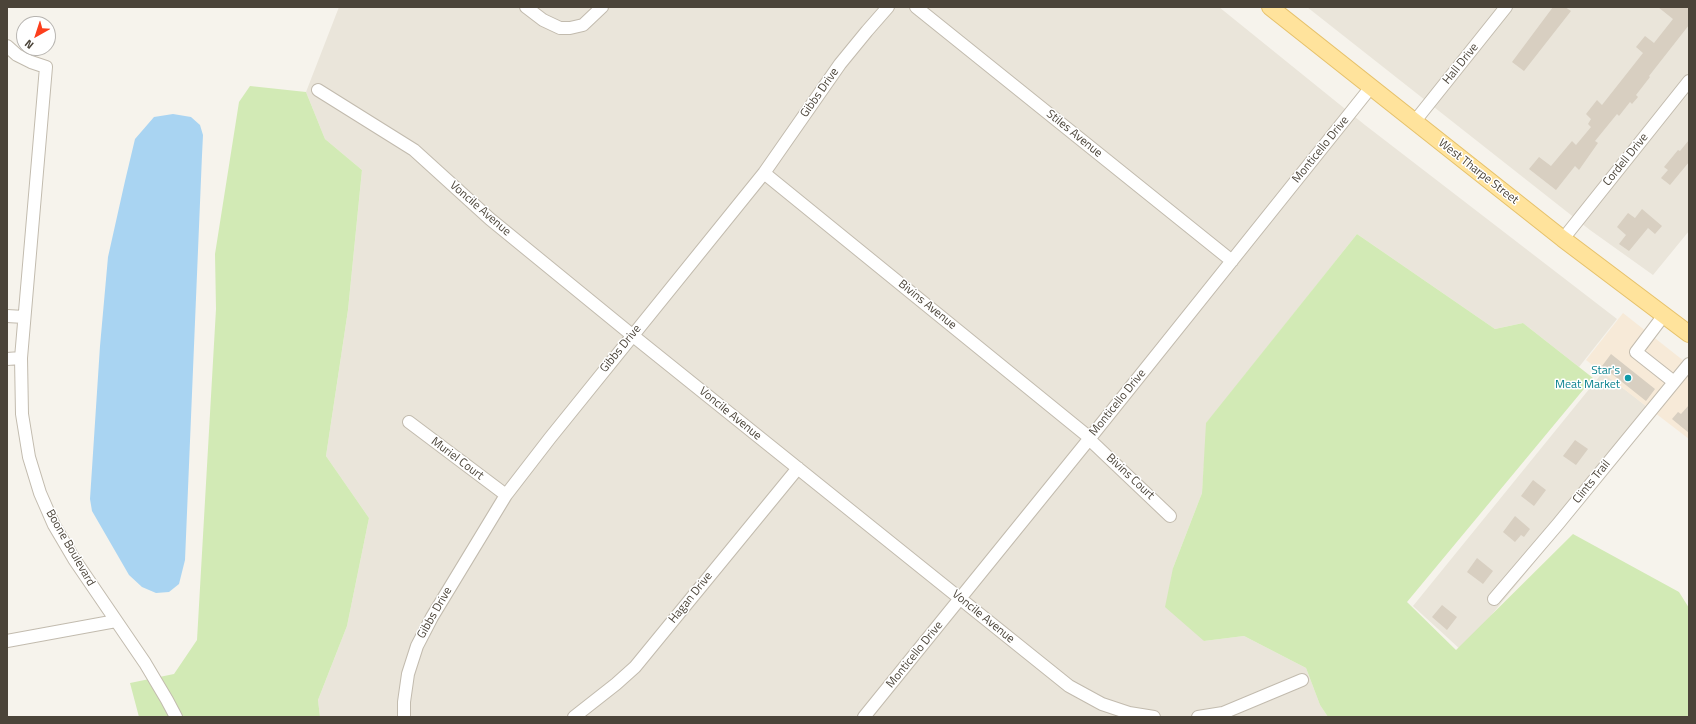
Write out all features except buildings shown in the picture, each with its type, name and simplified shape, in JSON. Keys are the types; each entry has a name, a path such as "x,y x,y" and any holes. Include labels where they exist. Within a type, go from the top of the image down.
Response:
{"main road":[{"name":"West Tharpe Street","path":"1270,7 1563,239 1689,334"}],"street":[{"path":"526,7 543,20 560,28 570,28 583,25 602,7"},
{"name":"Gibbs Drive","path":"404,717 404,702 408,674 417,646 432,617 506,495 632,335 764,173 840,64 866,31 888,7"},
{"name":"Stiles Avenue","path":"916,7 1232,261"},
{"name":"Hall Drive","path":"1415,121 1506,7"},
{"name":"Boone Boulevard","path":"7,46 24,58 46,67 20,358 22,414 29,457 40,493 54,525 70,552 149,669 176,717"},
{"name":"Cordell Drive","path":"1563,239 1689,81"},
{"name":"Monticello Drive","path":"864,717 1371,87"},
{"name":"Voncile Avenue","path":"318,90 414,150 490,219 1069,686 1102,704 1129,713 1154,717"},
{"name":"Bivins Avenue","path":"764,173 1090,438"},
{"path":"1664,315 1636,352 1684,374"},
{"path":"7,316 24,317"},
{"path":"7,359 20,358"},
{"name":"Clints Trail","path":"1494,599 1684,374"},
{"name":"Muriel Court","path":"409,422 506,495"},
{"name":"Bivins Court","path":"1090,438 1170,516"},
{"name":"Hagan Drive","path":"574,717 635,667 798,468"},
{"path":"7,641 116,621"},
{"path":"1198,717 1223,713 1236,713 1302,680"}],"shaded area":[{"path":"339,7 1219,7 1365,125 1617,319 1579,367 1523,323 1495,329 1357,234 1207,423 1202,493 1173,568 1204,641 1244,636 1306,668 1320,705 1328,717 320,717 318,700 347,626 369,518 326,456 348,310 362,170 325,139 306,92"},
{"path":"1307,7 1689,7 1689,231 1653,275 1590,230"},
{"path":"1623,313 1689,365 1689,439 1586,360"},
{"path":"1603,372 1656,414 1462,651 1413,606"}],"green space":[{"path":"250,86 306,92 325,139 362,170 348,310 326,456 369,518 347,626 318,700 320,717 139,717 130,683 174,674 197,640 216,309 215,254 239,102"},
{"path":"1357,234 1495,329 1523,323 1593,378 1407,602 1456,650 1573,534 1679,592 1689,608 1689,717 1328,717 1320,705 1306,668 1244,636 1204,641 1165,607 1173,568 1202,493 1206,423"}],"water":[{"path":"173,114 191,117 200,125 203,135 185,560 179,584 169,592 156,593 142,587 129,575 92,511 90,499 100,346 108,257 135,139 154,117"}],"place":[{"name":"Star's Meat Market","path":"1628,378"}]}
